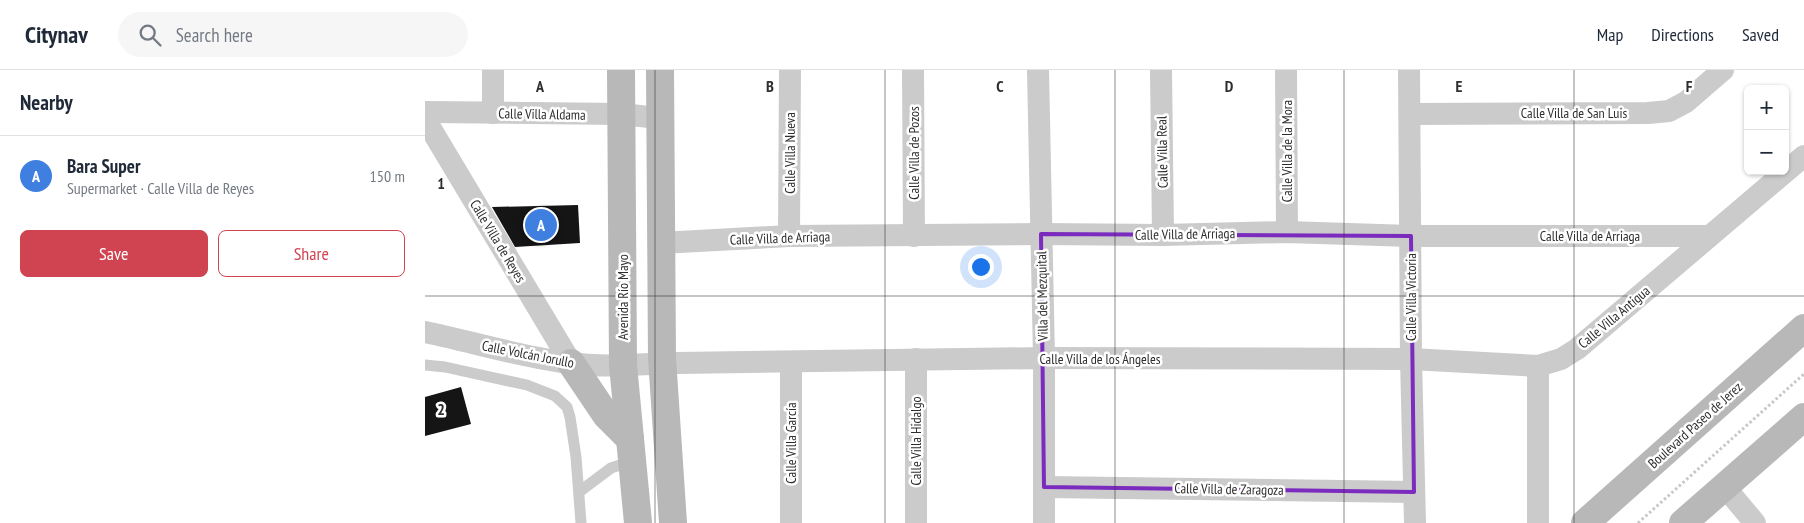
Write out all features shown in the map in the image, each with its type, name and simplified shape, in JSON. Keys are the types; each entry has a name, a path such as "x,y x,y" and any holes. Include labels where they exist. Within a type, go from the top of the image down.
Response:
{"street":[{"path":"493,70 493,113"},
{"name":"Avenida Río Mayo","path":"621,70 623,365 638,523"},
{"path":"660,70 662,363 673,523"},
{"name":"Calle Villa Nueva","path":"789,236 790,70"},
{"name":"Calle Villa de Pozos","path":"913,70 914,236"},
{"name":"Villa del Mezquital","path":"1038,70 1044,358 1044,523"},
{"name":"Calle Villa Real","path":"1161,70 1163,235"},
{"name":"Calle Villa de la Mora","path":"1286,70 1287,232"},
{"name":"Calle Villa Victoria","path":"1409,70 1411,359 1415,523"},
{"name":"Calle Villa de San Luis","path":"1410,114 1648,113 1669,111 1686,102 1723,70"},
{"name":"Calle Villa Aldama","path":"425,112 621,114 659,118"},
{"name":"Calle Villa de Reyes","path":"425,118 571,363"},
{"name":"Calle Villa Antigua","path":"1538,366 1561,359 1577,349 1804,156"},
{"name":"Calle Villa de Arriaga","path":"661,243 789,236 1163,235 1287,232 1411,236 1709,236"},
{"name":"Boulevard Paseo de Jerez","path":"1585,523 1804,328"},
{"name":"Calle Volcán Jorullo","path":"425,332 571,363 623,365 662,363"},
{"name":"Calle Villa de los Ángeles","path":"662,363 1044,358 1411,359 1538,366"},
{"name":"Calle Villa Hidalgo","path":"916,359 917,523"},
{"name":"Calle Villa García","path":"791,362 791,523"},
{"path":"571,363 631,450"},
{"path":"1537,523 1538,366"},
{"path":"1683,523 1804,417"},
{"path":"1724,486 1755,523"},
{"name":"Calle Villa de Zaragoza","path":"1044,487 1414,492"}],"lane":[{"path":"425,366 445,367 527,385 555,396 567,408 577,462 581,523"},
{"path":"579,492 631,450"}],"path":[{"path":"1638,523 1804,374"}],"highlighted area":[{"path":"1041,234 1411,236 1414,492 1044,487"}],"building":[{"path":"578,205 580,243 515,247 492,207"},
{"path":"461,387 471,424 425,436 425,397"}],"place":[{"name":"Bara Super","path":"541,225"}]}
